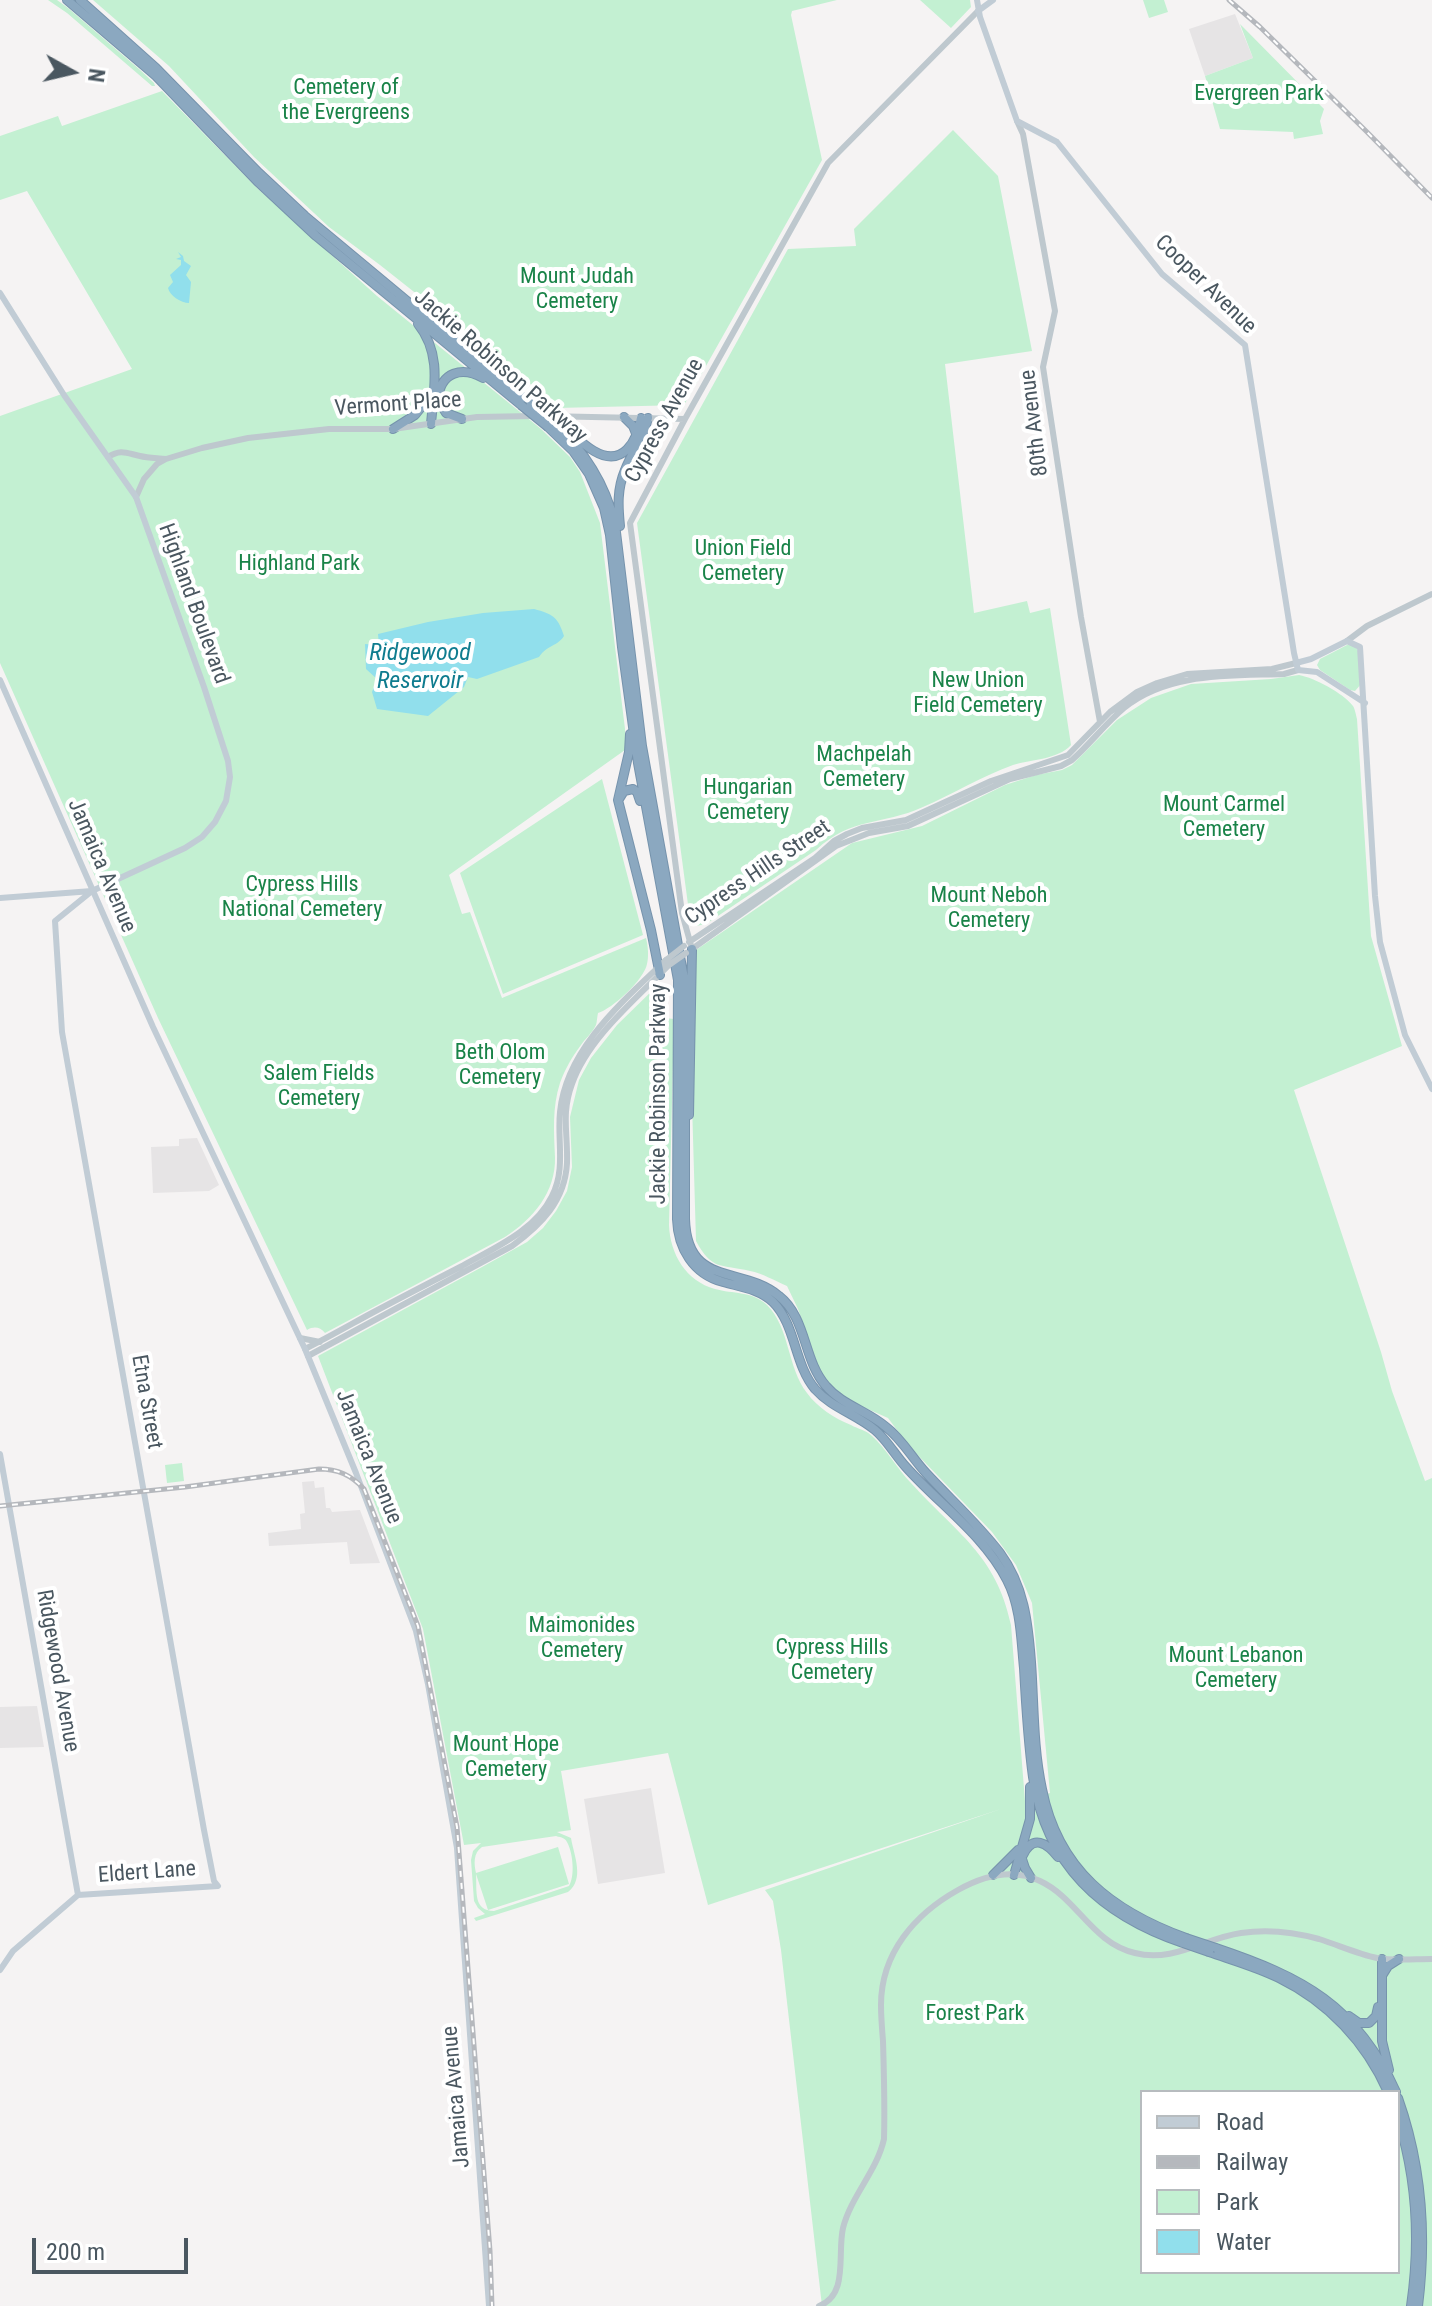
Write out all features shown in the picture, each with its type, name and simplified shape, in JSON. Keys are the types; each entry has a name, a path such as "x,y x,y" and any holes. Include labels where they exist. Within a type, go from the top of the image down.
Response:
{"highway":[{"name":"Jackie Robinson Parkway","path":"67,0 156,76 306,227 505,391 526,404"},
{"name":"Jackie Robinson Parkway","path":"80,0 156,68 305,216 585,456 603,488 615,524 640,734 685,984 685,1231 690,1246 696,1256 717,1272 753,1282 780,1296 795,1316 815,1370 827,1387 845,1402 882,1423 996,1548 1010,1568 1020,1591 1028,1628 1040,1780 1050,1816 1062,1843 1084,1875 1113,1902 1184,1940"},
{"path":"408,311 430,342 435,362 433,424"},
{"path":"393,429 418,412 436,396 443,382 458,372 472,373 505,391"},
{"path":"436,396 446,413 462,419"},
{"path":"624,417 633,426 637,437"},
{"path":"551,425 568,430 593,451 607,456 628,450 644,418"},
{"path":"620,571 619,488 643,435 644,418"},
{"name":"Jackie Robinson Parkway","path":"551,425 579,458 593,482 604,508 611,544 628,693 678,980 677,1219 681,1246 705,1275 755,1291 773,1303 782,1315 803,1370 812,1384 829,1402 874,1429 989,1551 1010,1587 1019,1619 1036,1796 1045,1823 1073,1872 1099,1899 1142,1927 1279,1971 1318,1993 1364,2039 1377,2057 1393,2090"},
{"path":"628,693 629,746 618,800 659,971"},
{"path":"618,800 626,789 637,792 651,835"},
{"path":"686,1155 690,1105 688,947"},
{"path":"1016,1875 1031,1814 1031,1758"},
{"path":"1016,1875 1029,1846 1036,1843 1050,1847 1073,1872"},
{"path":"993,1875 1021,1847"},
{"path":"1022,1859 1031,1878"},
{"name":"Jackie Robinson Parkway","path":"1213,1950 1271,1974 1319,2002 1361,2045 1392,2090"},
{"path":"1380,1958 1383,2045 1393,2090"},
{"path":"1318,1993 1356,2021 1364,2024 1371,2022 1378,2011 1380,1958"},
{"path":"1382,1975 1388,1966 1399,1959"},
{"name":"Jackie Robinson Parkway","path":"1400,2109 1411,2138 1420,2193 1422,2251 1418,2306"},
{"path":"1400,2126 1409,2159 1415,2213 1411,2306"}],"main road":[{"path":"977,0 978,11 1017,121"},
{"name":"Cypress Avenue","path":"978,11 993,0"},
{"name":"Cooper Avenue","path":"1017,121 1057,142 1162,274 1245,345 1297,667"},
{"name":"Highland Boulevard","path":"0,293 64,395 136,497 228,761 230,777 226,801 215,822 202,837 92,891"},
{"path":"1347,641 1360,647 1380,942 1405,1035 1432,1089"},
{"name":"Cypress Hills Street","path":"1297,667 1347,641"},
{"path":"1316,657 1317,672"},
{"path":"1297,667 1317,672 1365,703"},
{"name":"Jamaica Avenue","path":"0,680 153,1027 307,1352 416,1631 457,1848 489,2306"},
{"path":"0,898 92,891"},
{"name":"Etna Street","path":"92,891 55,921 62,1032 203,1825 214,1881 218,1886"},
{"name":"Ridgewood Avenue","path":"0,1454 78,1895"},
{"name":"Eldert Lane","path":"78,1895 218,1886"},
{"path":"0,1970 13,1951 78,1895"}],"street":[{"name":"Cypress Avenue","path":"688,947 630,523 828,163 978,11"},
{"name":"80th Avenue","path":"1017,121 1023,134 1055,311 1043,367 1100,722"},
{"name":"Vermont Place","path":"166,459 248,438 329,429 393,429 501,416 685,419"},
{"path":"108,457 118,451 126,451 166,459"},
{"path":"136,497 150,469 166,459"},
{"name":"Cypress Hills Street","path":"1347,641 1367,626 1432,594"},
{"name":"Cypress Hills Street","path":"307,1352 320,1342 508,1241 542,1212 552,1196 561,1164 558,1134 567,1080 584,1050 608,1019 688,947 835,844 862,828 906,820 991,781 1068,755 1110,712 1137,692 1157,683 1187,674 1297,667"},
{"name":"Cypress Hills Street","path":"835,844 869,833 908,826 1010,779 1061,766 1072,760 1126,706 1158,689 1190,680 1284,674 1297,667"},
{"name":"Cypress Hills Street","path":"307,1352 512,1246 532,1232 550,1213 564,1183 567,1164 566,1106 579,1067 613,1022 659,971"},
{"path":"300,1338 320,1342"},
{"path":"819,2306 829,2302 838,2284 845,2224 882,2147 885,2117 883,1981 898,1944 914,1923 938,1901 993,1875 1016,1875 1055,1889 1098,1935 1134,1953 1163,1955 1224,1936 1261,1931 1300,1934 1380,1958 1432,1959"}],"shaded area":[{"path":"1235,14 1253,58 1205,76 1189,29"},
{"path":"197,1138 219,1185 209,1191 153,1193 151,1147 179,1146 179,1139"},
{"path":"314,1481 315,1488 324,1487 326,1508 332,1512 360,1510 380,1563 350,1564 347,1542 269,1546 268,1533 301,1529 300,1514 305,1513 302,1482"},
{"path":"37,1706 44,1747 0,1748 0,1707"},
{"path":"651,1788 665,1873 598,1884 584,1799"}],"green space":[{"path":"48,0 57,0 68,8 155,86 152,86"},
{"name":"Cemetery of the Evergreens","path":"93,0 837,0 792,11 791,15 822,160 684,405 556,408 533,386 329,227 254,157 169,66"},
{"path":"920,0 970,0 971,7 951,28"},
{"path":"1143,0 1164,0 1168,12 1149,18"},
{"name":"Evergreen Park","path":"1240,24 1324,109 1320,121 1323,134 1294,139 1293,132 1220,129 1205,76 1253,58"},
{"name":"Highland Park","path":"162,91 257,188 377,296 541,429 570,457 580,472 600,523 625,750 449,875 462,914 470,912 502,998 646,938 645,971 627,993 598,1013 595,1028 564,1073 557,1092 552,1182 533,1213 505,1237 325,1333 317,1328 307,1330 158,1018 0,663 0,416 132,369 27,191 0,200 0,136 58,116 62,126"},
{"path":"953,130 998,176 1032,351 945,364 974,613 1027,601 1030,613 1050,608 1071,745 1052,756 1001,769 908,813 842,832 706,924 696,926 689,912 637,523 788,249 856,246 854,229"},
{"path":"1349,644 1356,646 1358,651 1362,683 1355,691 1320,670 1317,665 1320,659"},
{"path":"1299,675 1336,691 1353,706 1357,719 1371,936 1402,1046 1294,1090 1392,1391 1425,1481 1432,1478 1432,2306 822,2306 781,1950 773,1901 765,1890 1001,1809 708,1905 668,1753 561,1771 571,1830 557,1832 571,1838 577,1867 573,1887 568,1892 476,1921 474,1918 485,1914 474,1901 471,1860 473,1851 481,1843 464,1845 423,1629 318,1356 527,1242 543,1228 567,1191 572,1167 570,1117 579,1080 591,1058 617,1025 659,984 665,1018 674,1019 669,1225 676,1256 688,1273 705,1285 749,1295 767,1305 780,1325 800,1383 811,1398 833,1416 872,1436 906,1478 985,1562 1004,1601 1011,1625 1025,1801 1050,1793 1032,1603 1016,1565 992,1532 909,1446 888,1418 852,1402 821,1374 787,1286 759,1273 718,1265 707,1257 696,1241 692,1103 696,950 852,843 922,826 1005,785 1062,770 1072,765 1117,720 1151,698 1191,684","holes":["556,1836 563,1838 571,1854 573,1871 569,1886 494,1911 487,1910 482,1908 476,1874 488,1910 569,1884 558,1847 476,1873 475,1859 479,1849"]},
{"path":"602,779 643,935 503,994 460,873"},
{"path":"182,1463 184,1481 167,1483 165,1465"}],"water":[{"path":"178,252 191,266 186,275 191,282 189,303 176,298 168,288 173,282 170,275 181,265 181,260 176,259 181,257"},
{"name":"Ridgewood Reservoir","path":"534,609 554,617 564,636 539,657 477,679 468,677 464,687 428,716 377,709 372,692 377,679 366,669 365,644 379,645 378,634 483,613"}],"railway":[{"path":"1229,0 1432,198"},
{"path":"0,1506 185,1487 319,1469 344,1474 364,1489 418,1626 457,1827 492,2306"}],"park label":[{"name":"Mount Judah Cemetery","path":"577,290"},
{"name":"Union Field Cemetery","path":"743,562"},
{"name":"New Union Field Cemetery","path":"978,694"},
{"name":"Machpelah Cemetery","path":"864,768"},
{"name":"Hungarian Cemetery","path":"748,800"},
{"name":"Mount Carmel Cemetery","path":"1224,818"},
{"name":"Cypress Hills National Cemetery","path":"302,898"},
{"name":"Mount Neboh Cemetery","path":"989,908"},
{"name":"Beth Olom Cemetery","path":"500,1066"},
{"name":"Salem Fields Cemetery","path":"319,1086"},
{"name":"Maimonides Cemetery","path":"582,1638"},
{"name":"Cypress Hills Cemetery","path":"832,1660"},
{"name":"Mount Lebanon Cemetery","path":"1236,1668"},
{"name":"Mount Hope Cemetery","path":"506,1758"},
{"name":"Forest Park","path":"975,2014"}]}
